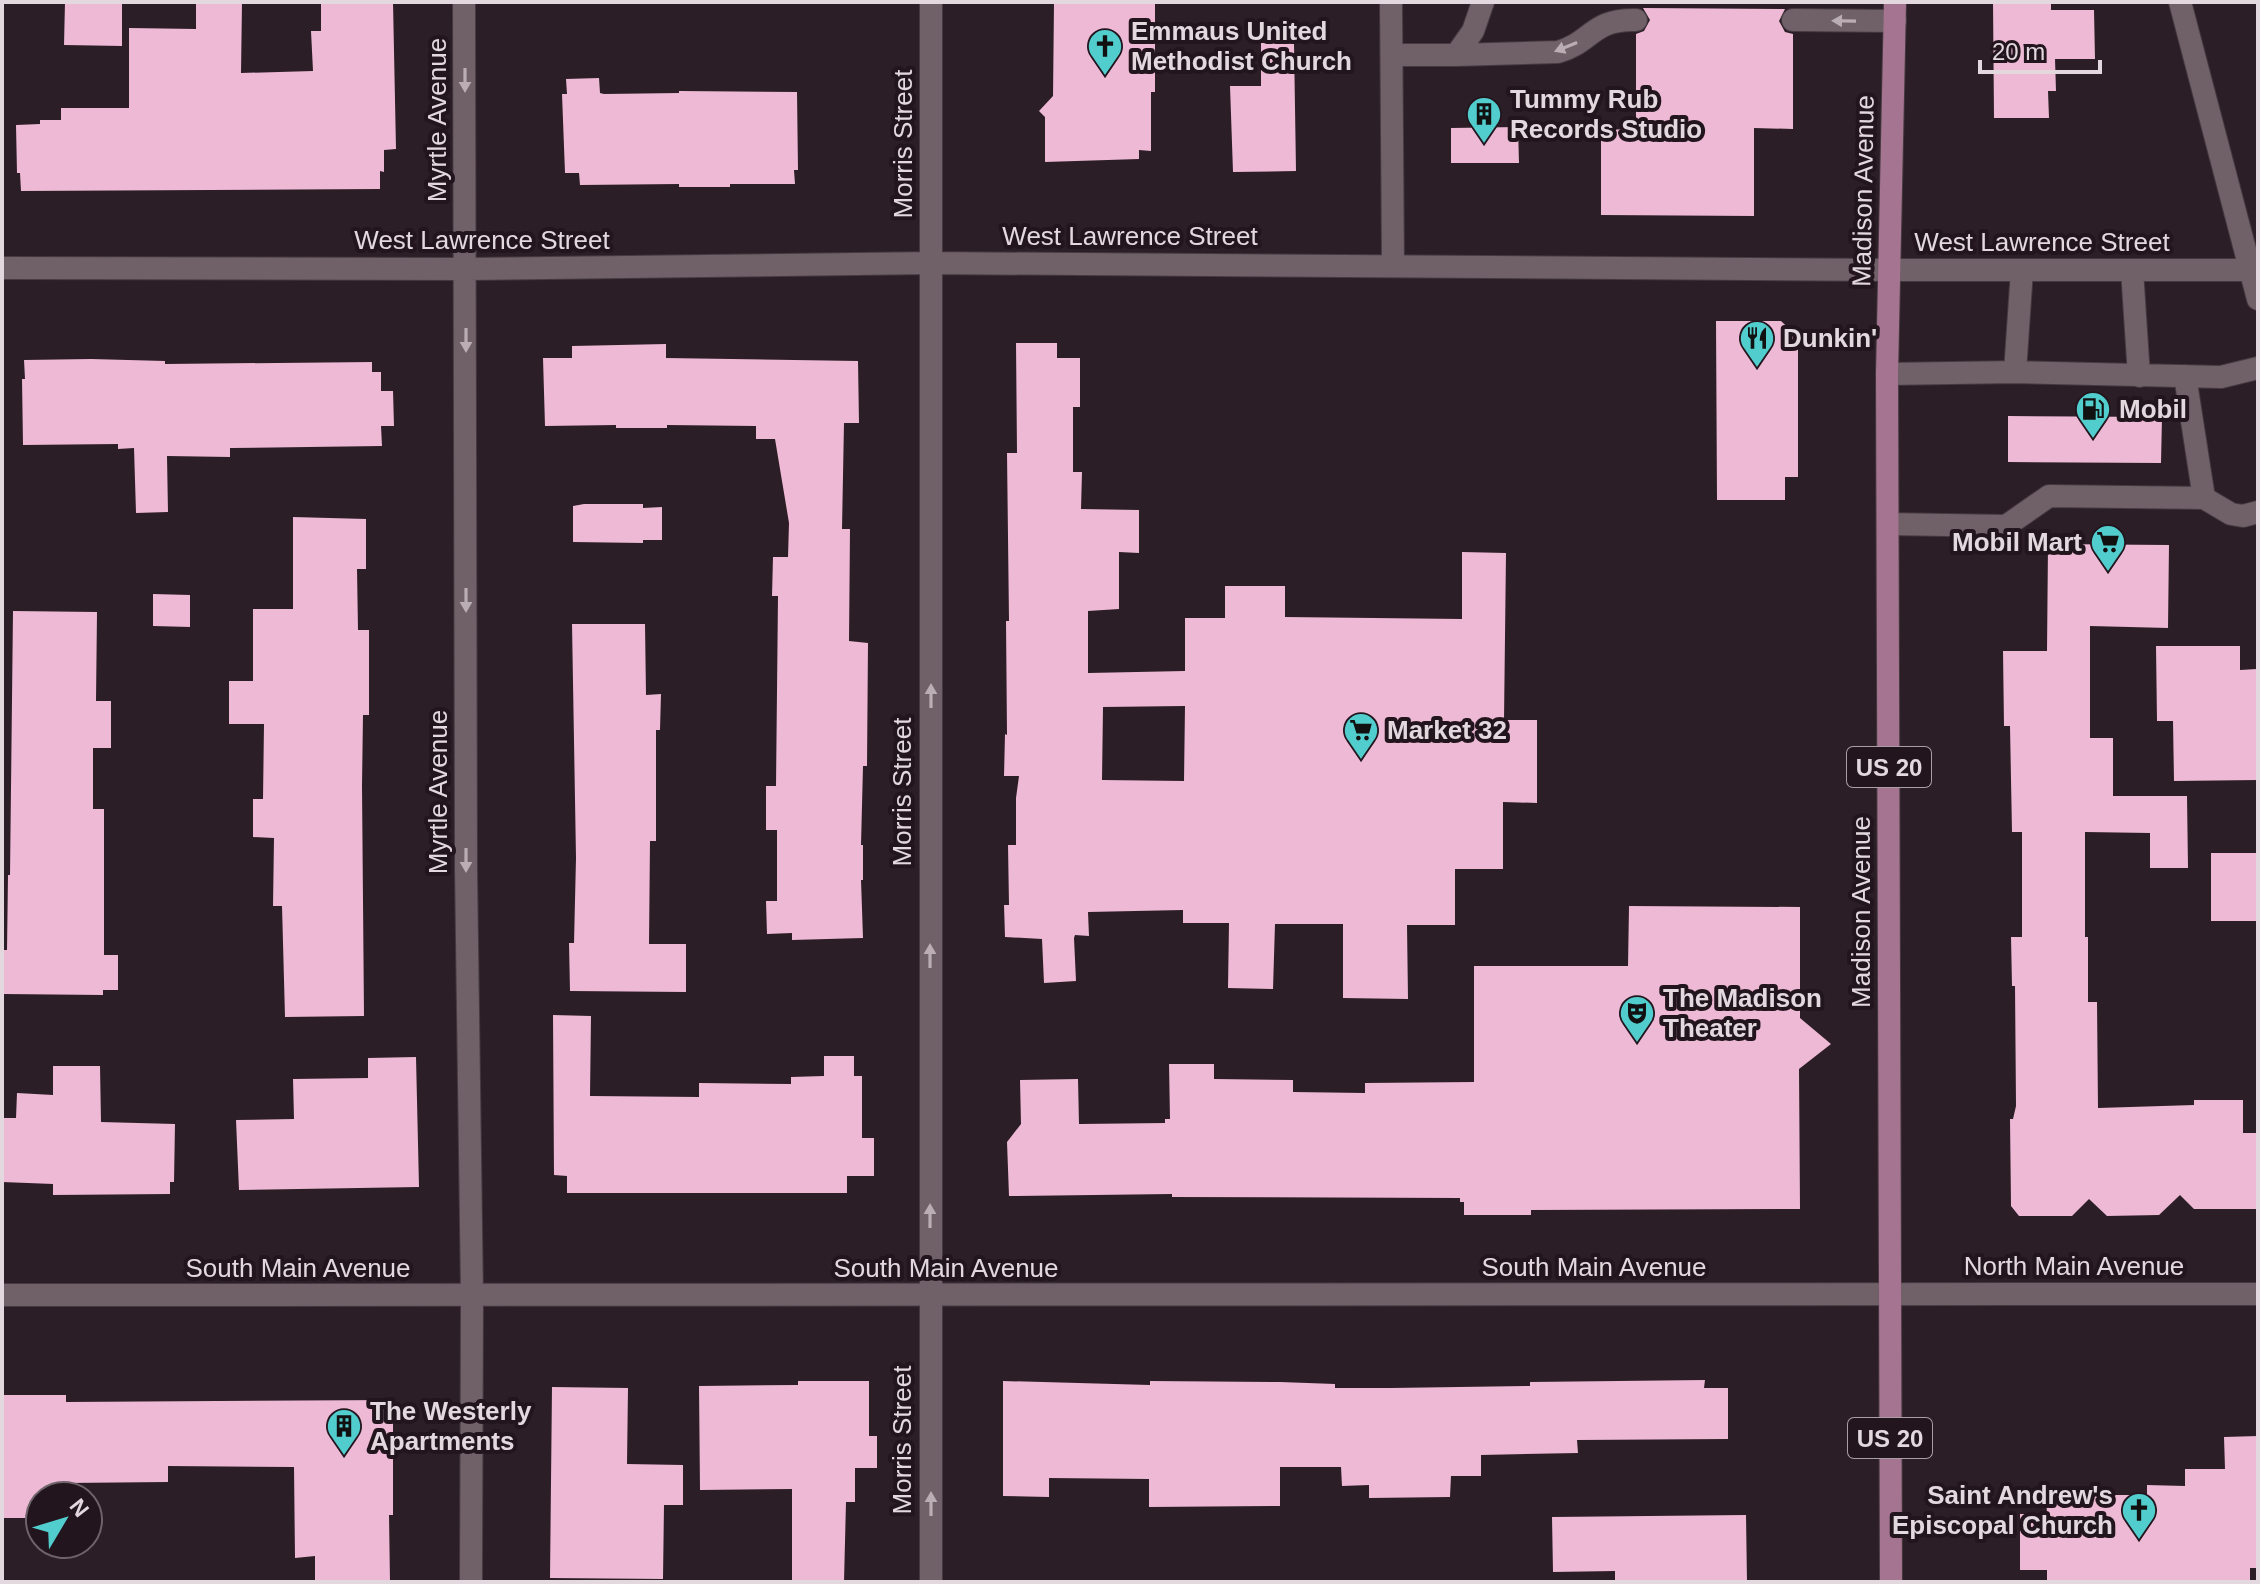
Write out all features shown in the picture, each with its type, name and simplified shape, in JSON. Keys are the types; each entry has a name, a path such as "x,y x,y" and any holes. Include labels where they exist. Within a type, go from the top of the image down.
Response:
{"main road":[{"name":"Madison Avenue","path":"1891,1582 1887,374 1895,12"}],"street":[{"name":"Myrtle Avenue","path":"464,2 471,1582"},
{"name":"Morris Street","path":"931,2 931,1582"},
{"path":"1391,2 1393,265"},
{"path":"1456,55 1473,31 1483,2"},
{"path":"2180,2 2255,270 2258,299"},
{"path":"1793,20 1895,12"},
{"path":"1392,55 1558,52 1606,23 1636,20"},
{"name":"West Lawrence Street","path":"2,268 466,269 931,263 2255,270"},
{"path":"2015,372 2022,270"},
{"path":"2132,270 2139,376"},
{"path":"1887,374 2015,372 2221,377 2258,368"},
{"path":"2185,376 2204,498"},
{"path":"1888,524 2006,526 2049,496 2204,498 2231,514 2243,516 2258,512"},
{"name":"South Main Avenue","path":"2,1295 930,1297 1890,1293"},
{"name":"North Main Avenue","path":"1890,1293 2258,1294"}],"building":[{"path":"65,2 122,2 122,46 64,45"},
{"path":"196,2 242,2 241,73 313,71 311,31 321,31 321,2 393,2 396,149 384,150 380,189 21,191 20,173 17,173 16,125 61,120 61,108 129,108 129,28 196,29"},
{"name":"Emmaus United Methodist Church","path":"1054,2 1155,2 1155,92 1151,92 1151,151 1139,150 1139,159 1045,162 1045,117 1039,111 1053,96"},
{"path":"1993,2 2051,2 2051,10 2094,10 2095,59 2055,59 2056,91 2048,91 2049,118 1994,118"},
{"path":"1643,8 1785,9 1779,21 1785,32 1793,34 1793,129 1754,128 1754,216 1601,215 1601,129 1636,130 1636,34 1644,31 1650,20"},
{"path":"1261,43 1294,44 1296,171 1233,172 1230,86 1261,86"},
{"path":"599,78 600,93 604,94 797,92 798,170 794,170 795,184 730,184 730,187 580,185 579,173 565,173 562,94 567,94 566,79"},
{"name":"Tummy Rub Records Studio","path":"1518,127 1519,163 1451,163 1451,128"},
{"path":"1716,321 1781,321 1798,337 1798,477 1785,477 1785,500 1717,500"},
{"path":"1016,343 1057,343 1057,358 1080,358 1080,407 1073,407 1073,472 1082,472 1081,509 1139,510 1139,553 1119,552 1119,609 1088,611 1088,673 1185,671 1185,618 1225,618 1225,586 1285,586 1285,617 1462,619 1462,552 1506,553 1504,720 1537,720 1537,803 1503,802 1503,869 1455,869 1455,925 1407,925 1408,999 1343,998 1343,924 1275,924 1273,989 1228,988 1229,923 1183,923 1183,910 1088,912 1089,936 1075,935 1074,938 1076,981 1044,983 1042,939 1005,937 1004,905 1009,905 1008,845 1016,845 1019,776 1004,776 1007,735 1006,621 1009,621 1007,453 1017,453","holes":["1185,706 1184,781 1102,780 1103,707"]},
{"path":"666,344 666,358 858,361 859,423 844,423 842,529 850,529 849,641 868,643 867,766 863,766 861,845 863,938 792,940 792,933 767,934 766,901 777,901 777,830 766,830 766,786 776,786 778,596 772,596 773,557 788,557 789,523 775,439 756,439 756,426 545,426 543,358 572,358 572,346"},
{"path":"24,360 165,361 165,364 372,362 372,372 381,372 381,391 393,391 394,426 381,426 382,446 230,448 230,457 167,456 168,512 136,513 134,448 118,449 118,444 23,445"},
{"path":"2008,416 2162,417 2161,463 2008,462"},
{"path":"573,506 662,507 662,540 643,540 643,543 573,542"},
{"path":"293,517 366,519 366,569 357,569 358,630 369,630 369,715 363,715 362,786 364,1016 285,1017 282,906 273,906 274,838 253,837 253,799 263,799 264,724 229,724 229,681 253,681 253,609 293,609"},
{"path":"2048,544 2169,545 2168,628 2090,626 2090,738 2113,738 2113,796 2187,796 2188,868 2150,868 2150,833 2085,832 2088,1002 2097,1002 2098,1108 2194,1105 2194,1100 2243,1100 2243,1133 2258,1133 2258,1209 2194,1209 2180,1195 2159,1215 2107,1216 2089,1199 2072,1216 2019,1216 2011,1206 2010,1119 2013,1119 2016,1106 2015,986 2012,986 2011,937 2022,937 2022,832 2012,832 2010,726 2004,726 2003,651 2047,651"},
{"path":"153,594 190,595 190,627 153,626"},
{"path":"13,611 97,612 96,701 111,701 111,748 93,748 93,809 104,809 104,955 118,955 118,990 103,990 103,995 3,994 3,950 7,950 10,875"},
{"path":"572,624 645,624 646,695 661,694 660,730 656,730 656,841 650,841 649,944 686,944 686,992 570,991 569,943 574,943 576,858"},
{"path":"2156,646 2240,646 2240,670 2257,669 2258,780 2174,781 2173,721 2157,721"},
{"path":"2211,853 2258,853 2258,921 2211,921"},
{"path":"1629,906 1800,907 1800,1018 1831,1044 1799,1069 1800,1209 1531,1210 1531,1215 1464,1215 1464,1202 1460,1202 1460,1198 1172,1197 1172,1194 1009,1196 1007,1142 1021,1124 1020,1080 1078,1079 1079,1124 1165,1123 1165,1119 1170,1119 1169,1064 1214,1064 1214,1079 1293,1080 1293,1092 1365,1093 1365,1083 1474,1082 1474,966 1628,966"},
{"path":"553,1015 591,1016 590,1096 699,1097 699,1083 791,1084 791,1077 824,1076 824,1056 854,1056 854,1076 862,1076 862,1138 874,1138 874,1176 847,1176 847,1193 567,1193 567,1176 554,1175"},
{"path":"416,1057 419,1187 239,1190 236,1120 294,1119 293,1079 368,1078 368,1058"},
{"path":"53,1066 100,1066 101,1122 175,1124 174,1182 170,1182 170,1194 53,1195 53,1184 2,1182 2,1118 16,1118 17,1093 53,1095"},
{"path":"1705,1380 1704,1388 1728,1388 1728,1439 1577,1440 1578,1453 1481,1455 1481,1476 1451,1476 1450,1497 1369,1498 1369,1485 1342,1486 1341,1467 1280,1467 1280,1506 1149,1507 1149,1479 1049,1478 1049,1497 1003,1496 1003,1381 1150,1385 1150,1381 1280,1382 1335,1384 1335,1388 1391,1388 1530,1386 1530,1382"},
{"path":"798,1381 869,1381 869,1436 877,1436 877,1468 855,1468 855,1502 846,1502 844,1582 792,1582 792,1489 700,1490 699,1386 798,1385"},
{"path":"552,1387 628,1388 627,1464 683,1465 683,1505 664,1505 663,1579 550,1578"},
{"path":"2,1395 66,1395 66,1402 393,1400 390,1582 315,1582 315,1556 295,1558 294,1467 168,1466 168,1482 24,1480 24,1518 2,1518"},
{"name":"Saint Andrew's Episcopal Church","path":"2258,1436 2258,1568 2250,1568 2250,1582 2047,1582 2047,1570 2020,1570 2020,1514 2047,1514 2046,1495 2147,1495 2147,1485 2185,1486 2185,1469 2225,1469 2224,1437"},
{"path":"1746,1515 1747,1582 1615,1582 1615,1571 1553,1572 1552,1517"}],"place":[{"name":"Emmaus United Methodist Church","path":"1105,77"},
{"name":"Tummy Rub Records Studio","path":"1484,145"},
{"name":"Dunkin'","path":"1757,369"},
{"name":"Mobil","path":"2093,440"},
{"name":"Mobil Mart","path":"2108,573"},
{"name":"Market 32","path":"1361,761"},
{"name":"The Madison Theater","path":"1637,1044"},
{"name":"The Westerly Apartments","path":"344,1457"},
{"name":"Saint Andrew's Episcopal Church","path":"2139,1541"}]}
